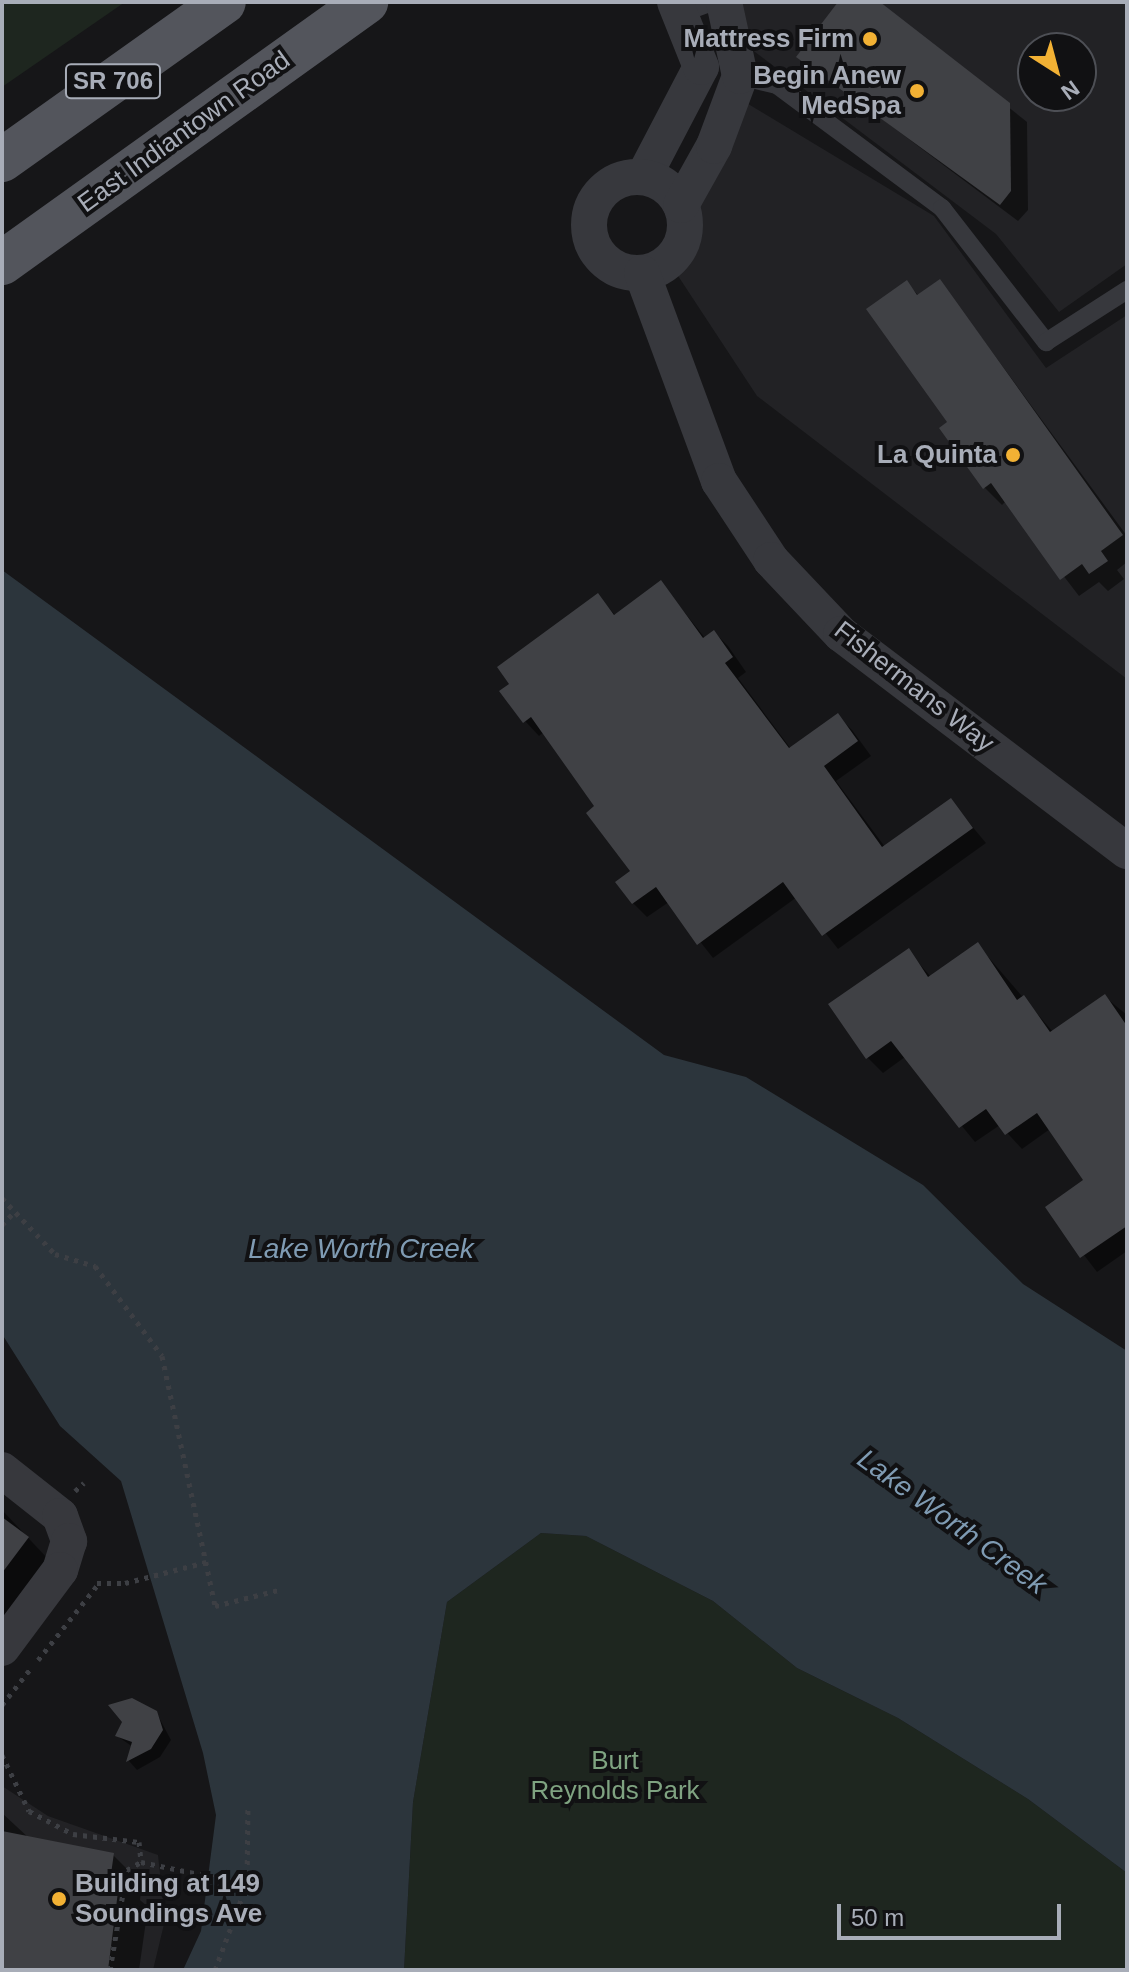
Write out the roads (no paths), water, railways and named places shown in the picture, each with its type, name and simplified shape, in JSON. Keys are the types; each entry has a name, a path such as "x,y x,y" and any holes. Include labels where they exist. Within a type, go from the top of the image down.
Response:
{"main road":[{"name":"SR 706","path":"2,160 224,2"},
{"name":"East Indiantown Road","path":"2,263 366,2"}],"street":[{"path":"681,205 714,146 740,76 724,2"},
{"path":"644,176 701,67 690,6"},
{"path":"644,176 673,192 681,205 685,221 678,250 656,269 642,273 626,272 604,260 590,240 588,224 600,193 628,177 644,176"},
{"name":"Fishermans Way","path":"642,273 719,481 771,560 841,634 1127,851"},
{"path":"2,1470 56,1511 69,1541 60,1570 2,1648"}],"lane":[{"path":"701,67 777,85 942,208 1046,342 1127,290"}],"water":[{"name":"Lake Worth Creek","path":"2,570 664,1055 746,1077 923,1185 1023,1284 1127,1351 1127,1873 1028,1799 898,1718 797,1668 713,1601 586,1536 541,1533 447,1602 413,1802 404,1970 183,1970 201,1931 216,1815 203,1753 121,1481 60,1426 2,1334"}],"place":[{"name":"Mattress Firm","path":"870,39"},
{"name":"Begin Anew MedSpa","path":"917,91"},
{"name":"La Quinta","path":"1013,455"},
{"name":"Building at 149 Soundings Ave","path":"59,1899"}],"park label":[{"name":"Burt Reynolds Park","path":"615,1776"}]}
